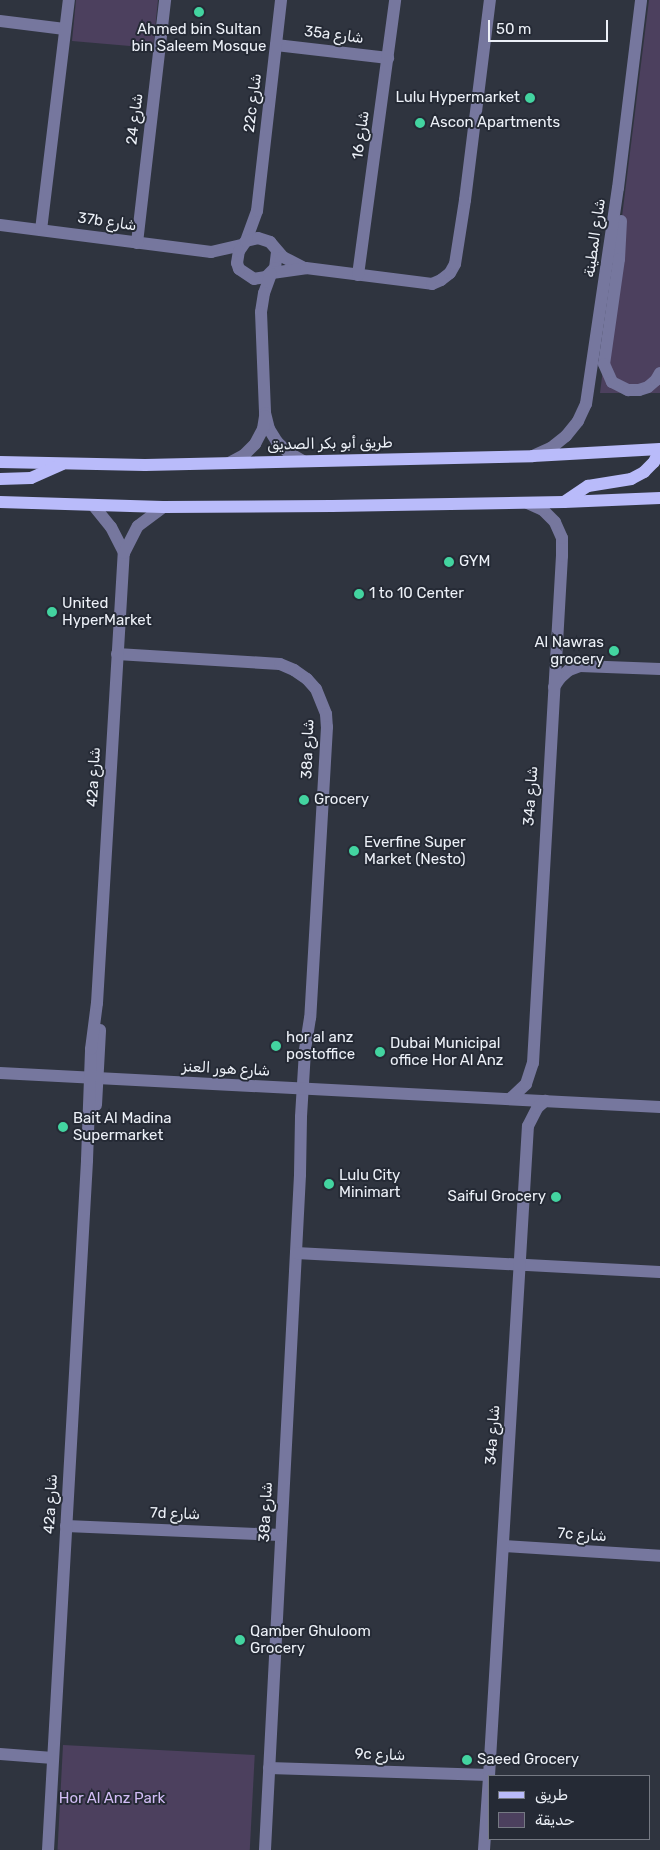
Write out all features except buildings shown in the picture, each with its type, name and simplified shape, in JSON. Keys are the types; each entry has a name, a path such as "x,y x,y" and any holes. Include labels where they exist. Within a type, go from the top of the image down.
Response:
{"main road":[{"name":"طريق أبو بكر الصديق","path":"0,462 62,464 229,463 533,456 660,449"},
{"path":"564,502 588,486 631,479 644,472 654,462 660,449"},
{"path":"0,479 31,478 62,464"},
{"path":"0,502 163,507 527,503 660,498"}],"street":[{"path":"40,230 69,0"},
{"name":"شارع 24","path":"136,242 165,0"},
{"name":"22c شارع","path":"244,243 256,211 282,0"},
{"name":"شارع 16","path":"358,275 395,0"},
{"path":"261,312 237,257 244,243 258,238 290,261 306,268 432,284 442,280 450,273 455,264 457,254 490,0"},
{"name":"شارع المطينة","path":"533,456 551,448 566,436 578,421 586,404 618,188 641,0"},
{"path":"0,21 65,29"},
{"name":"35a شارع","path":"276,44 388,58"},
{"path":"618,188 621,223 619,259 604,364 612,382 628,390 639,390 648,387 656,380 660,373"},
{"path":"256,211 273,247 277,263 264,293 261,312 265,413 269,428 277,442 289,453 303,461"},
{"name":"37b شارع","path":"0,225 210,252 244,243"},
{"name":"37b شارع","path":"210,252 244,273"},
{"path":"244,273 260,279 272,274 306,268"},
{"path":"229,463 244,455 255,444 262,429 265,413"},
{"name":"34a شارع","path":"510,1099 526,1084 533,1063 562,538 555,522 543,510 527,503"},
{"name":"42a شارع","path":"93,505 112,527 124,553"},
{"name":"42a شارع","path":"48,1850 124,553 138,526 163,507"},
{"name":"38a شارع","path":"117,654 280,664 294,670 307,679 319,695 326,714 327,727 310,1018 312,1040 300,1175 265,1850"},
{"path":"554,687 569,670 580,666 660,670"},
{"name":"شارع هور العنز","path":"0,1073 660,1107"},
{"name":"34a شارع","path":"489,1775 528,1126 537,1108 545,1101"},
{"path":"296,1253 660,1272"},
{"name":"7d شارع","path":"66,1526 281,1535"},
{"name":"7c شارع","path":"502,1546 660,1556"},
{"path":"0,1754 53,1758"},
{"name":"9c شارع","path":"269,1768 488,1776"},
{"name":"34a شارع","path":"484,1850 488,1791"}],"green space":[{"path":"76,0 158,0 153,48 72,41"},
{"path":"649,0 660,0 660,393 600,393"},
{"name":"Hor Al Anz Park","path":"63,1745 255,1755 250,1850 58,1850"}],"place":[{"name":"Ahmed bin Sultan bin Saleem Mosque","path":"199,12"},
{"name":"Lulu Hypermarket","path":"530,98"},
{"name":"Ascon Apartments","path":"420,123"},
{"name":"GYM","path":"449,562"},
{"name":"1 to 10 Center","path":"359,594"},
{"name":"United HyperMarket","path":"52,612"},
{"name":"Al Nawras grocery","path":"614,651"},
{"name":"Grocery","path":"304,800"},
{"name":"Everfine Super Market (Nesto)","path":"354,851"},
{"name":"hor al anz postoffice","path":"276,1046"},
{"name":"Dubai Municipal office Hor Al Anz","path":"380,1052"},
{"name":"Bait Al Madina Supermarket","path":"63,1127"},
{"name":"Lulu City Minimart","path":"329,1184"},
{"name":"Saiful Grocery","path":"556,1197"},
{"name":"Qamber Ghuloom Grocery","path":"240,1640"},
{"name":"Saeed Grocery","path":"467,1760"}]}
